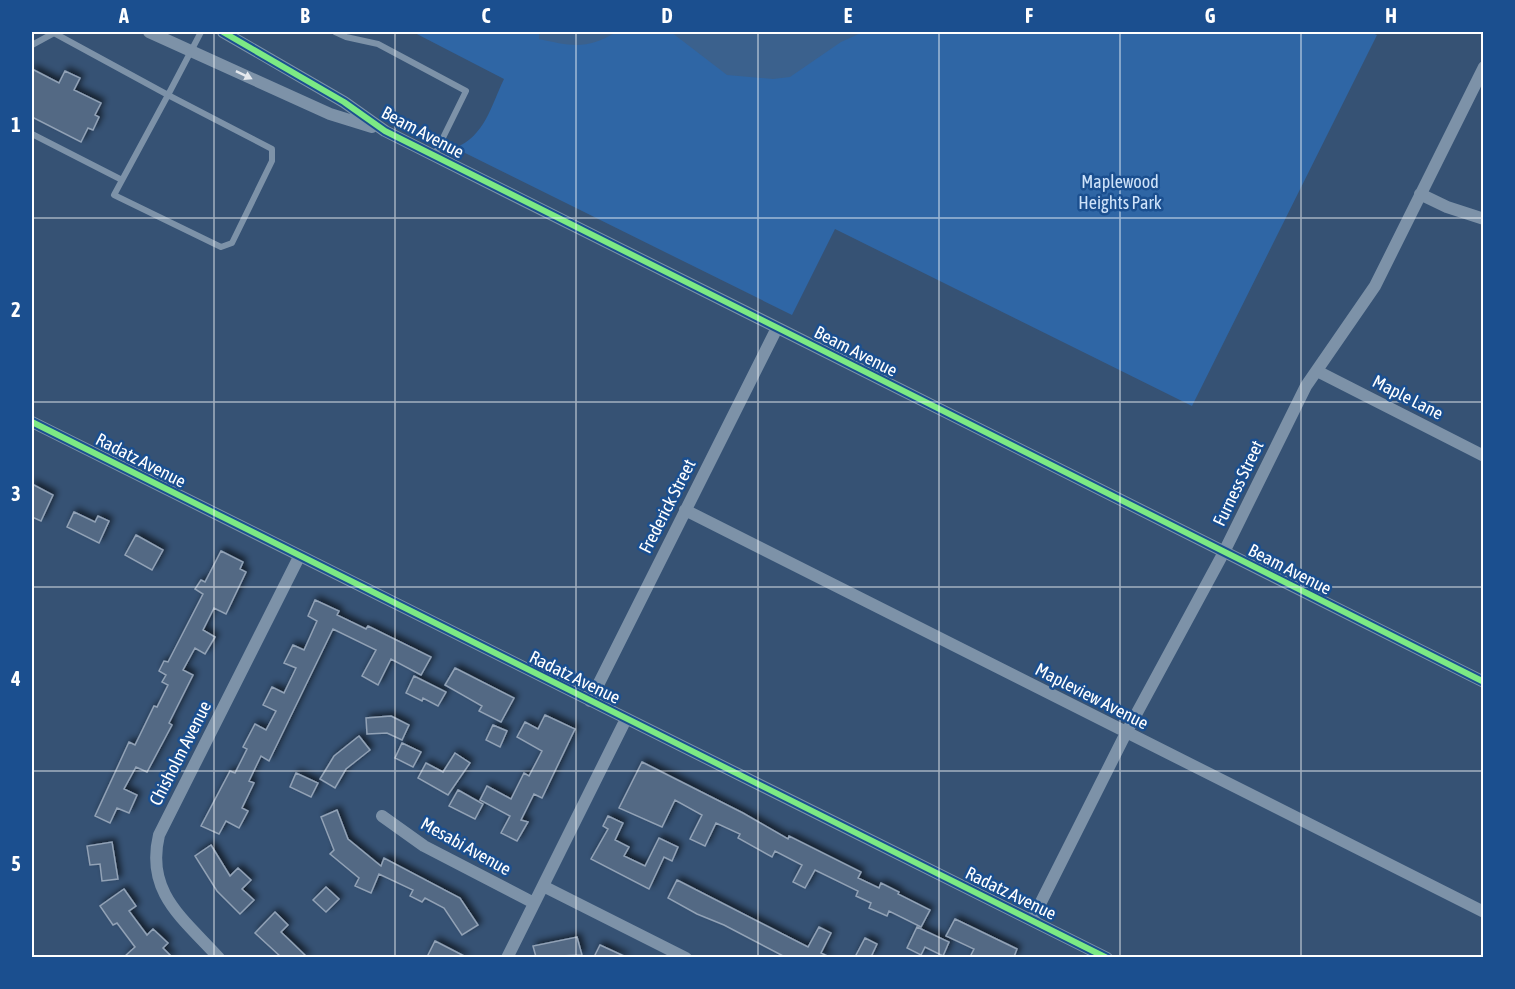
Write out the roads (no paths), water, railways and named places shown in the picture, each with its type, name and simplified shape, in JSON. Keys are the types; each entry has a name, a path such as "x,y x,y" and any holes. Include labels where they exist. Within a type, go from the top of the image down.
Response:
{"street":[{"name":"Beam Avenue","path":"149,32 330,114 385,131"},
{"name":"Beam Avenue","path":"223,32 344,102 385,131 1484,682"},
{"name":"Furness Street","path":"1032,920 1126,733 1224,552 1301,397 1375,286 1484,67"},
{"path":"1420,194 1447,207 1484,219"},
{"name":"Frederick Street","path":"590,701 777,328"},
{"name":"Maple Lane","path":"1317,371 1484,456"},
{"name":"Radatz Avenue","path":"32,422 299,557 1107,957"},
{"name":"Mapleview Avenue","path":"685,510 1484,912"},
{"name":"Chisholm Avenue","path":"219,957 163,893 157,879 155,849 159,835 299,557"},
{"path":"507,957 626,719"},
{"name":"Mesabi Avenue","path":"382,816 424,846 534,903"},
{"path":"543,886 686,957"}],"lane":[{"path":"32,45 54,33 168,95 272,148 272,160 232,243 221,247 114,195 168,95 201,32"},
{"path":"334,32 378,44 466,91 434,156"},
{"path":"32,134 122,180"}],"park label":[{"name":"Maplewood Heights Park","path":"1120,192"}]}
